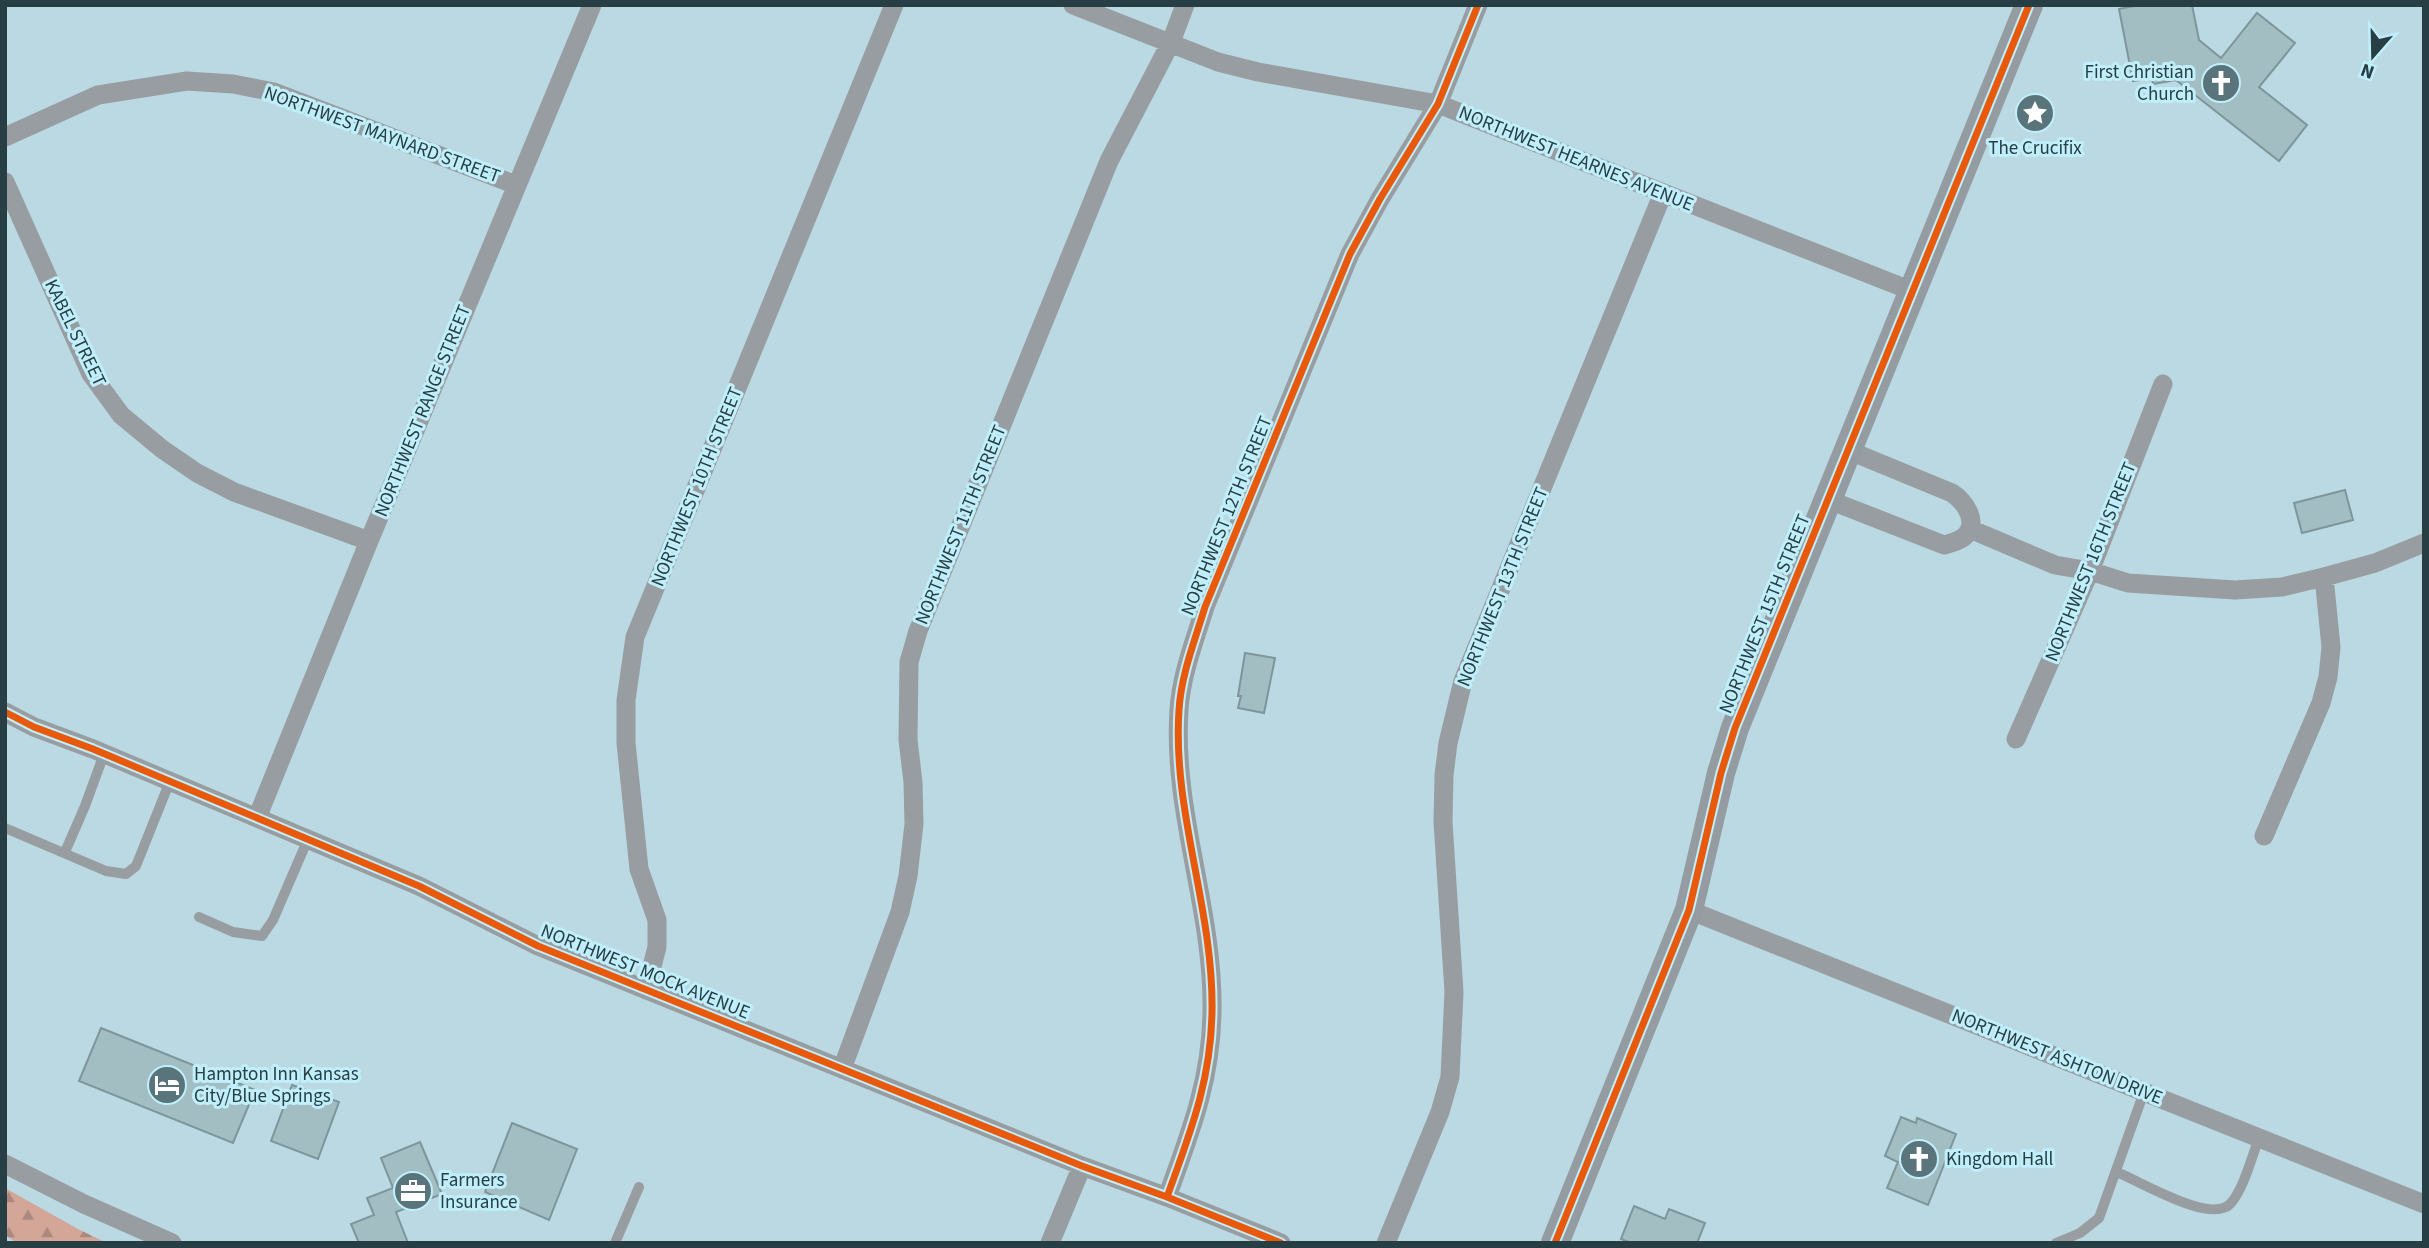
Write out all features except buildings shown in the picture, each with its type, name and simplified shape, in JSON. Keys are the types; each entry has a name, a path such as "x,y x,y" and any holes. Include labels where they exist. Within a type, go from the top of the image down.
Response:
{"street":[{"name":"NORTHWEST RANGE STREET","path":"257,818 592,5"},
{"name":"NORTHWEST 10TH STREET","path":"646,990 657,947 657,920 639,869 626,743 626,700 635,637 894,5"},
{"name":"NORTHWEST HEARNES AVENUE","path":"1073,5 1218,62 1258,72 1438,104 1912,291"},
{"name":"NORTHWEST 11TH STREET","path":"842,1069 900,912 908,876 914,824 908,740 909,662 918,631 1109,161 1171,42 1185,5"},
{"name":"NORTHWEST 12TH STREET","path":"1167,1197 1199,1109 1209,1064 1212,1011 1209,957 1182,788 1179,750 1180,694 1205,607 1350,254 1438,104 1478,5"},
{"name":"NORTHWEST 15TH STREET","path":"1555,1243 1689,910 1718,785 1735,728 1850,452 1912,291 2029,5"},
{"name":"NORTHWEST MAYNARD STREET","path":"5,137 98,95 187,81 233,84 274,92 516,185"},
{"name":"KABEL STREET","path":"5,182 91,374 121,415 162,449 197,473 234,492 369,541"},
{"name":"NORTHWEST 13TH STREET","path":"1386,1243 1440,1112 1450,1077 1454,992 1443,822 1444,775 1448,743 1463,681 1663,193"},
{"name":"NORTHWEST 16TH STREET","path":"2016,739 2090,571 2163,384"},
{"path":"1829,500 1944,545 1964,537 1970,529 1970,516 1962,500 1952,493 1850,452"},
{"path":"1970,529 2055,565 2090,571 2128,583 2235,590 2282,587 2324,577 2375,564 2424,542"},
{"path":"2264,836 2321,703 2328,677 2331,647 2324,577"},
{"name":"NORTHWEST MOCK AVENUE","path":"5,712 34,727 419,886 538,946 1082,1166 1281,1243"},
{"name":"NORTHWEST ASHTON DRIVE","path":"1689,910 2424,1204"},
{"path":"5,1164 84,1205 172,1243"},
{"path":"1050,1243 1082,1166"}],"lane":[{"path":"65,852 104,754"},
{"path":"5,828 106,871 126,874 136,866 170,781"},
{"path":"199,917 233,932 262,936 273,920 308,839"},
{"path":"2056,1243 2080,1233 2099,1218 2144,1092"},
{"path":"2116,1172 2183,1202 2208,1210 2222,1210 2231,1203 2237,1192 2259,1138"},
{"path":"615,1243 639,1187"}],"green space":[{"path":"5,1188 107,1243 17,1243 5,1235"}],"cycle path":[{"path":"1167,1197 1198,1106 1208,1061 1212,1012 1207,936 1181,786 1179,710 1185,671 1205,607 1350,254 1438,104 1478,5"},
{"path":"1555,1243 1689,910 1721,773 1735,728 2029,5"},
{"path":"5,712 34,727 93,749 419,886 538,946 1082,1166 1281,1243"}],"place":[{"name":"First Christian Church","path":"2221,83"},
{"name":"The Crucifix","path":"2035,113"},
{"name":"Hampton Inn Kansas City/Blue Springs","path":"167,1085"},
{"name":"Kingdom Hall","path":"1919,1159"},
{"name":"Farmers Insurance","path":"413,1191"}]}
